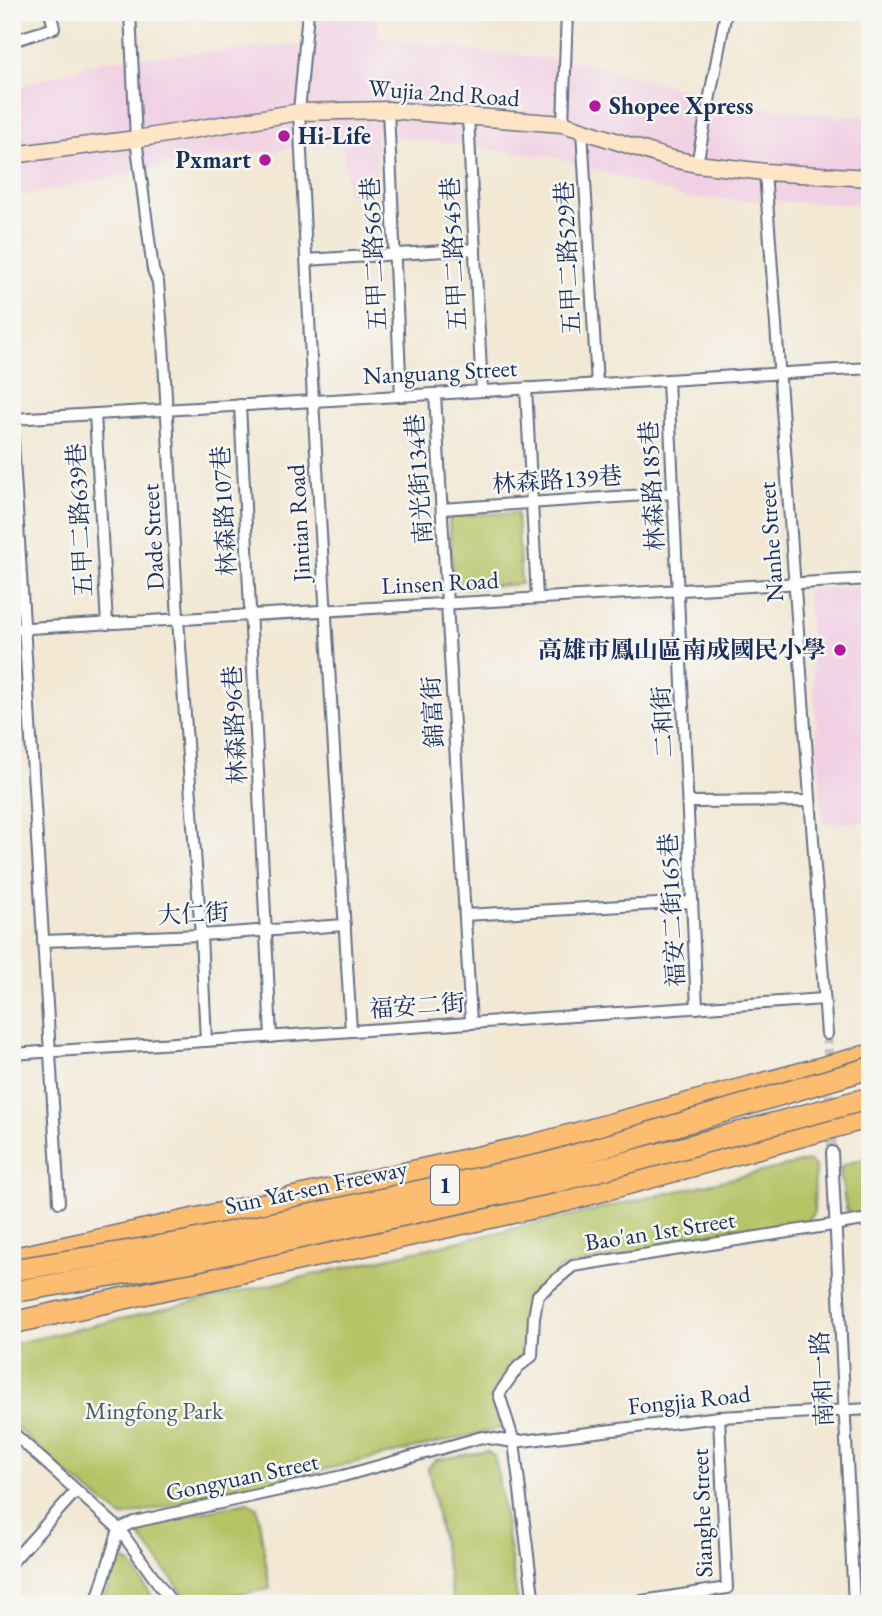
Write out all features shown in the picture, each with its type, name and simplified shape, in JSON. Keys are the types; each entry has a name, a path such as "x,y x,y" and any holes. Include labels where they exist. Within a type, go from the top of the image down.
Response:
{"highway":[{"path":"530,1146 870,1044"},
{"path":"12,1259 530,1146 870,1055"},
{"name":"Sun Yat-sen Freeway","path":"12,1270 186,1242 545,1164 870,1068"},
{"name":"Sun Yat-sen Freeway","path":"12,1292 188,1262 554,1182 870,1098"},
{"path":"564,1201 870,1110"},
{"path":"12,1323 564,1201 870,1117"},
{"path":"12,1251 86,1242"},
{"path":"12,1311 151,1283 237,1274"}],"main road":[{"name":"Wujia 2nd Road","path":"12,155 136,139 299,112 388,110 563,124 668,158 697,164 765,173 870,178"}],"street":[{"path":"12,41 54,28 50,12"},
{"name":"Dade Street","path":"130,12 136,139 153,270 158,282 206,1041"},
{"name":"Jintian Road","path":"308,12 299,112 313,401 351,1031"},
{"path":"563,124 567,12"},
{"path":"697,164 726,12"},
{"name":"五甲二路565巷","path":"388,110 401,396"},
{"name":"五甲二路545巷","path":"468,116 482,391"},
{"name":"五甲二路529巷","path":"582,130 597,384"},
{"name":"Nanhe Street","path":"765,173 827,1034"},
{"path":"306,260 475,249"},
{"name":"Nanguang Street","path":"12,419 870,368"},
{"name":"林森路185巷","path":"668,380 678,590"},
{"path":"526,388 537,598"},
{"name":"南光街134巷","path":"435,394 449,603"},
{"name":"林森路107巷","path":"240,405 250,615"},
{"name":"五甲二路639巷","path":"95,414 107,624"},
{"path":"12,426 59,1202"},
{"name":"林森路139巷","path":"442,509 674,493"},
{"name":"Linsen Road","path":"12,629 870,579"},
{"name":"二和街","path":"678,590 688,806"},
{"name":"錦富街","path":"449,603 471,1023"},
{"name":"林森路96巷","path":"250,615 271,1037"},
{"path":"688,806 810,801"},
{"name":"福安二街165巷","path":"688,806 697,1008"},
{"path":"465,915 692,902"},
{"name":"大仁街","path":"43,941 201,935 345,925"},
{"name":"福安二街","path":"12,1054 824,999"},
{"name":"南和一路","path":"832,1152 854,1604"},
{"name":"Bao'an 1st Street","path":"534,1604 514,1442 499,1394 519,1367 532,1356 538,1295 573,1266 870,1219"},
{"name":"Fongjia Road","path":"514,1442 719,1416 870,1409"},
{"name":"Sianghe Street","path":"623,1604 727,1588 719,1416"},
{"path":"12,1432 119,1529 173,1604"},
{"name":"Gongyuan Street","path":"119,1529 134,1522 343,1476 482,1437 514,1442"},
{"path":"12,1562 76,1491"},
{"path":"96,1604 119,1529"}],"shaded area":[{"path":"319,18 378,18 378,37 491,53 583,62 731,103 838,116 870,116 870,205 686,198 557,158 377,134 376,193 348,195 342,143 206,158 12,198 12,89 105,60 316,44"},
{"name":"高雄市鳳山區南成國民小學","path":"870,586 870,822 823,824 807,590"}],"green space":[{"path":"517,513 521,584 460,588 453,581 449,522 452,515"},
{"path":"870,1157 870,1210 852,1214 846,1209 840,1172 843,1165"},
{"name":"Mingfong Park","path":"808,1161 815,1166 814,1212 808,1222 560,1268 535,1296 527,1349 491,1393 501,1428 122,1517 63,1471 12,1423 12,1344"},
{"path":"487,1451 495,1457 518,1604 454,1604 428,1468 435,1460"},
{"path":"247,1502 257,1507 270,1589 190,1602 141,1538 142,1525"},
{"path":"117,1556 131,1564 157,1604 102,1604"}],"tunnel":[{"path":"827,1034 832,1152"}],"place":[{"name":"Shopee Xpress","path":"595,106"},
{"name":"Hi-Life","path":"284,136"},
{"name":"Pxmart","path":"265,160"},
{"name":"高雄市鳳山區南成國民小學","path":"840,650"}]}
